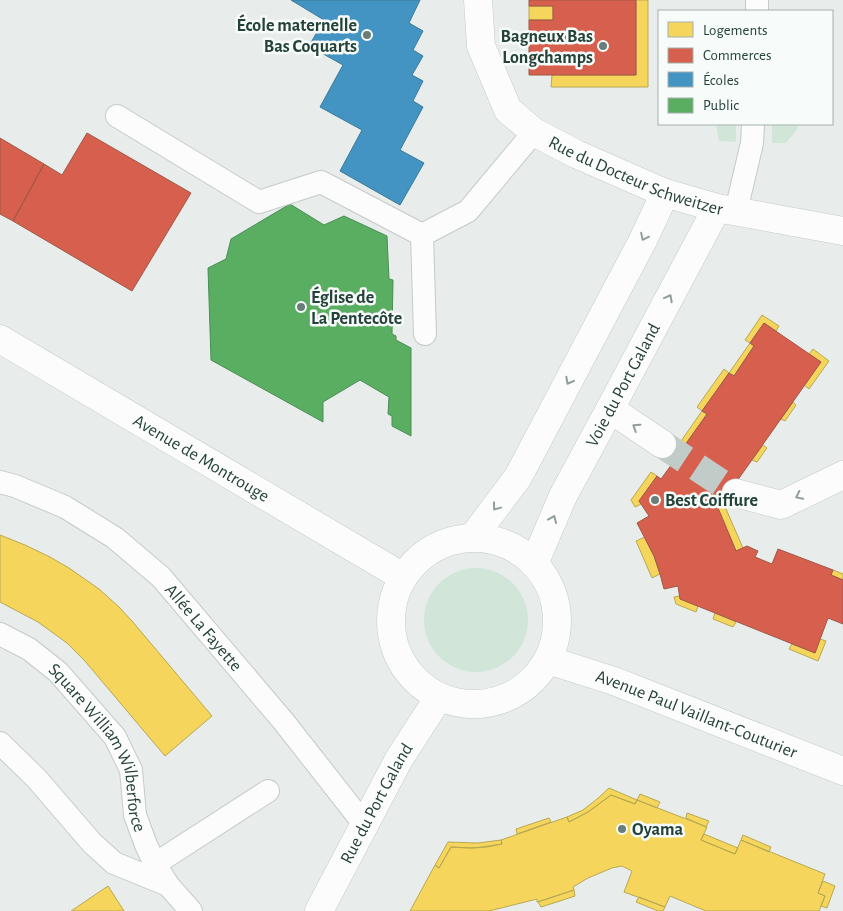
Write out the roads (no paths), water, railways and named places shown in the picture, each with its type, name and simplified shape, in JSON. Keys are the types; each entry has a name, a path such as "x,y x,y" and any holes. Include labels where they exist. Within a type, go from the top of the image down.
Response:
{"street":[{"name":"Rue du Docteur Schweitzer","path":"478,0 481,46 508,110 534,132 576,154 665,193 726,209 843,231"},
{"path":"473,537 518,477 643,240 665,193"},
{"name":"Voie du Port Galand","path":"534,564 563,496 610,410 726,209"},
{"name":"Avenue de Montrouge","path":"0,340 403,577"},
{"path":"610,410 662,444"},
{"path":"736,493 781,505 843,475"},
{"path":"473,537 506,544 521,552 534,564 546,580 554,598 557,619 555,640 548,660 525,686 493,702 467,704 439,697 418,683 402,662 393,638 391,613 394,597 403,577 417,560 432,549 443,544 473,537"},
{"name":"Avenue Paul Vaillant-Couturier","path":"548,660 614,681 843,771"},
{"name":"Rue du Port Galand","path":"319,911 399,759 439,697"}],"lane":[{"path":"117,116 259,202 321,182 422,235"},
{"path":"726,209 752,143 753,125"},
{"path":"422,235 468,211 534,132"},
{"path":"422,235 425,334"},
{"name":"Allée La Fayette","path":"0,482 15,486 65,507 115,538 161,577 284,722 364,824"},
{"name":"Square William Wilberforce","path":"0,634 30,649 58,672 115,737 131,770 135,815 146,846 168,885 191,911"},
{"name":"Square William Wilberforce","path":"0,743 36,778 92,844 114,863 168,885"},
{"path":"155,864 268,791"}],"tunnel":[{"path":"662,444 736,493"}],"place":[{"name":"École maternelle Bas Coquarts","path":"367,35"},
{"name":"Bagneux Bas Longchamps","path":"603,46"},
{"name":"Église de La Pentecôte","path":"301,307"},
{"name":"Best Coiffure","path":"655,500"},
{"name":"Oyama","path":"622,829"}]}
